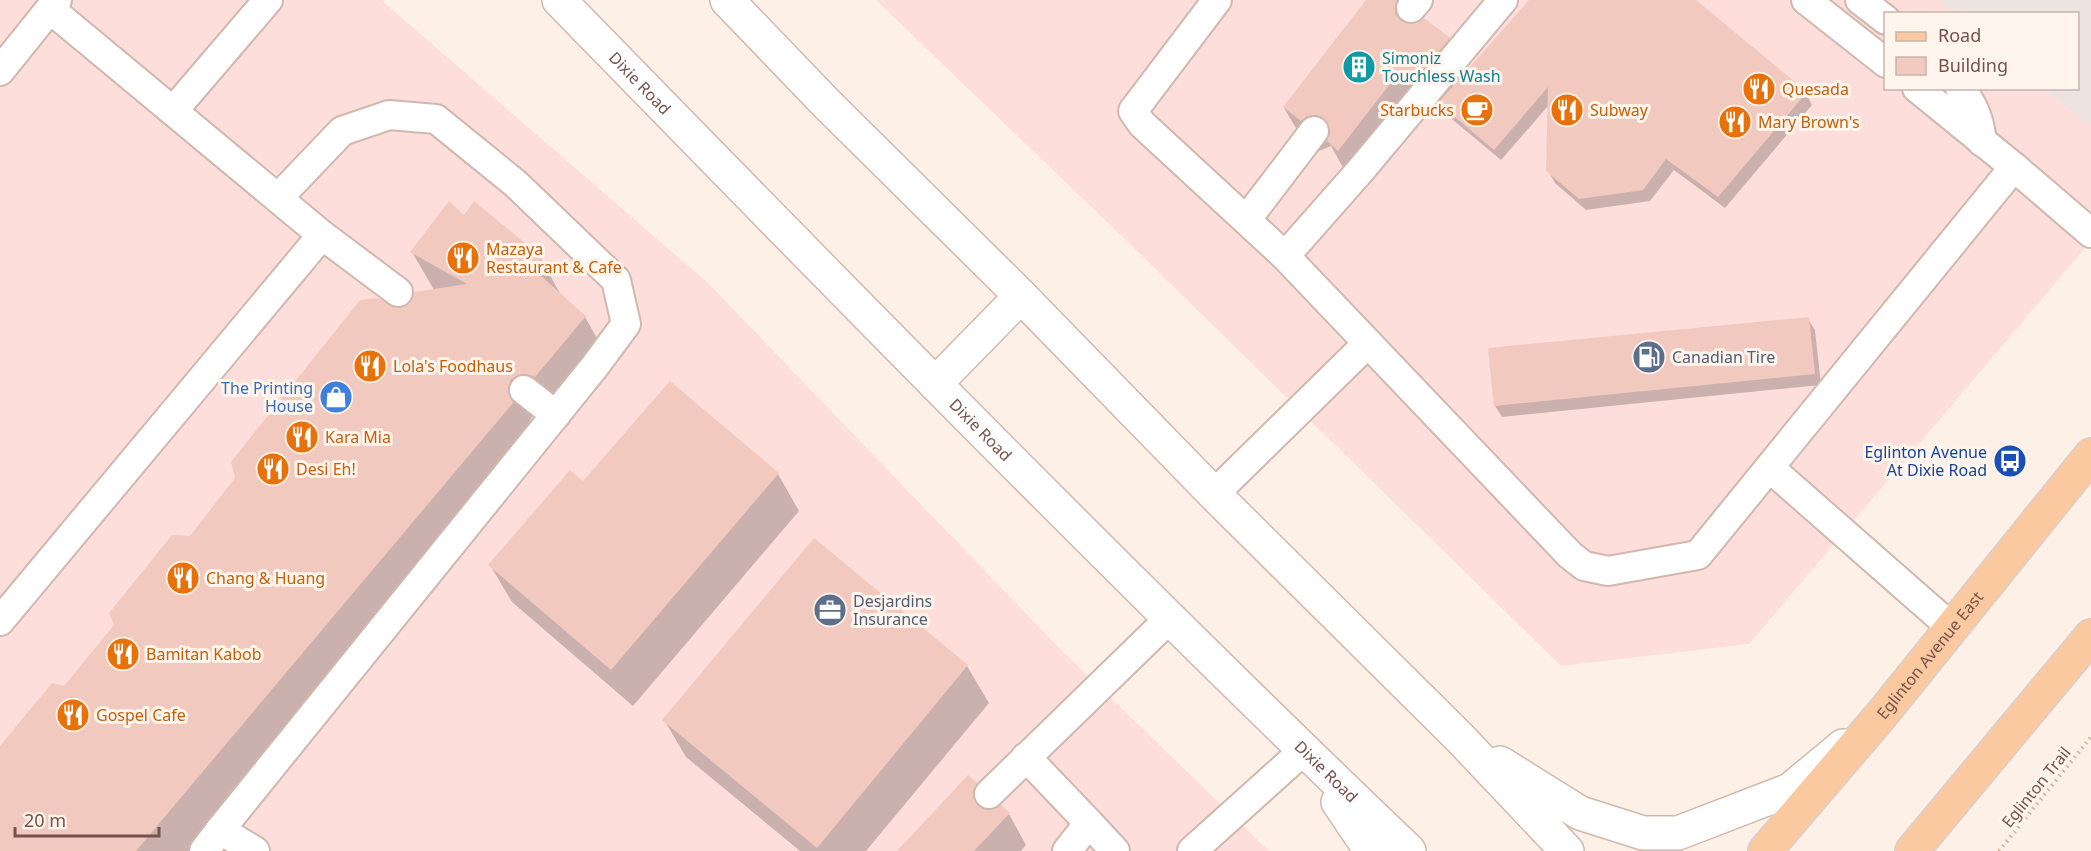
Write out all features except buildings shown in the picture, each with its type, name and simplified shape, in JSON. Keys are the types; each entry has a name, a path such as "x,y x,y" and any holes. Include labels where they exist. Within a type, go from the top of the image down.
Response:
{"main road":[{"name":"Dixie Road","path":"560,0 935,384 1304,751 1409,851"},
{"path":"727,0 826,103 1021,296 1214,494 1461,739 1568,851"},
{"path":"935,384 1021,296"},
{"name":"Eglinton Avenue East","path":"1765,851 1884,713 1950,626 2091,455"},
{"path":"1919,846 2091,636"},
{"path":"1461,739 1580,813 1643,833 1678,833 1790,790 1884,713"},
{"path":"1304,751 1371,851"}],"lane":[{"path":"172,111 268,0"},
{"path":"1217,0 1133,111 1142,124 1286,256 1570,555 1584,566 1608,571 1698,555 1771,469 2014,167"},
{"path":"1286,256 1503,0"},
{"path":"1806,0 1884,61"},
{"path":"1860,0 1884,19"},
{"path":"0,71 54,4 172,111 322,235 398,292"},
{"path":"1919,90 2091,233"},
{"path":"1962,90 1970,100 1978,118 1982,142"},
{"path":"255,851 212,840 556,415 626,324 616,280 516,184 436,119 389,115 342,131 278,198"},
{"path":"1247,219 1314,131"},
{"path":"0,621 322,235"},
{"path":"1214,494 1368,343"},
{"path":"524,390 556,415"},
{"path":"1771,469 1950,626"},
{"path":"989,794 1170,618"},
{"path":"1192,851 1304,751"},
{"path":"1026,757 1116,851"},
{"path":"1067,851 1089,823"}],"path":[{"name":"Eglinton Trail","path":"1999,851 2091,737"}],"shaded area":[{"path":"0,0 381,0 709,284 1056,645 1269,851 0,851"},
{"path":"876,0 1938,0 1953,12 1884,12 1884,90 2045,90 2091,127 2091,241 1749,644 1561,666 1130,244"},
{"path":"1938,0 2091,0 2091,127 2045,90 2079,90 2079,12 1953,12"}],"place":[{"name":"Simoniz Touchless Wash","path":"1359,67"},
{"name":"Quesada","path":"1759,89"},
{"name":"Starbucks","path":"1477,110"},
{"name":"Subway","path":"1567,110"},
{"name":"Mary Brown's","path":"1735,122"},
{"name":"Mazaya Restaurant & Cafe","path":"463,258"},
{"name":"Canadian Tire","path":"1649,357"},
{"name":"Lola's Foodhaus","path":"370,366"},
{"name":"The Printing House","path":"336,397"},
{"name":"Kara Mia","path":"302,437"},
{"name":"Eglinton Avenue At Dixie Road","path":"2010,461"},
{"name":"Desi Eh!","path":"273,469"},
{"name":"Chang & Huang","path":"183,578"},
{"name":"Desjardins Insurance","path":"830,610"},
{"name":"Bamitan Kabob","path":"123,654"},
{"name":"Gospel Cafe","path":"73,715"}]}
